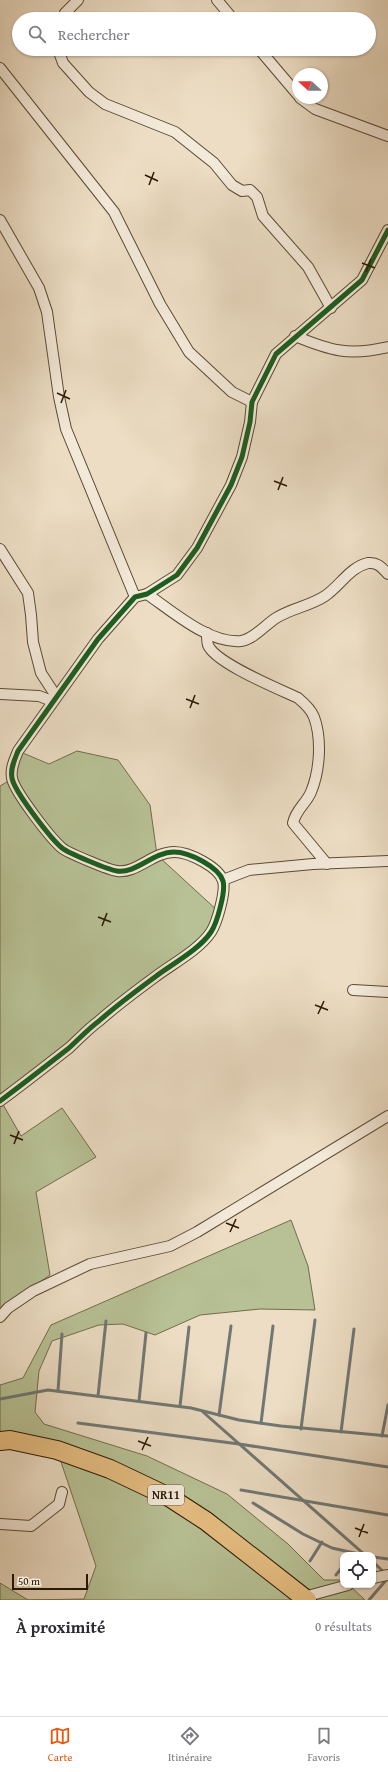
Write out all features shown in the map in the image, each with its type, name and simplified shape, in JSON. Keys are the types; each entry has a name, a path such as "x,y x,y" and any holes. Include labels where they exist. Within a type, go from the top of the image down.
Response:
{"highway":[{"name":"NR11","path":"0,1441 10,1440 56,1450 110,1469 169,1497 206,1521 305,1599"}],"street":[{"path":"67,12 78,0"},
{"path":"217,0 227,12"},
{"path":"60,56 63,63 89,92 105,104 175,132 214,163 232,185 242,191 250,190 257,197 263,216 308,267 331,308"},
{"path":"265,56 292,88"},
{"path":"0,68 114,212 160,304 189,352 232,392 252,402"},
{"path":"309,104 316,109 388,136"},
{"path":"0,220 39,288 47,312 59,397 66,429 135,597"},
{"path":"0,1101 70,1047 119,1005 175,961 198,946 211,932 219,912 223,880 214,869 200,859 186,854 174,852 157,855 125,872 114,871 63,849 18,792 11,770 18,751 98,639 135,597 147,594 177,575 201,541 231,485 242,457 250,422 252,402 276,354 295,336 331,308 362,280 388,230"},
{"path":"295,336 321,347 343,352 368,352 388,347"},
{"path":"0,549 28,593 33,642 41,673 54,699"},
{"path":"147,594 199,631 221,638 241,641 252,636 275,619 292,609 308,605 324,596 336,588 346,575 363,565 370,563 379,564 388,574"},
{"path":"206,633 208,645 215,655 233,667 298,698 307,706 314,716 319,740 317,770 311,793 295,814 293,823 327,864"},
{"path":"0,694 39,696 54,699"},
{"path":"223,880 249,870 388,861"},
{"path":"353,990 388,992"},
{"path":"0,1318 8,1308 32,1291 90,1264 170,1246 197,1232 388,1116"},
{"path":"0,1524 31,1526 59,1504 62,1492"},
{"path":"305,1599 340,1588"}],"green space":[{"path":"18,751 49,764 77,751 118,760 150,805 157,855 219,912 211,932 1,1101 21,1136 62,1108 96,1157 36,1192 50,1275 0,1310 0,786 12,779"},
{"path":"291,1220 308,1266 315,1310 260,1309 200,1315 155,1335 123,1324 99,1325 52,1341 39,1371 35,1412 44,1424 147,1456 227,1494 288,1544 324,1580 340,1580 340,1588 352,1588 365,1600 28,1600 84,1599 96,1566 57,1450 0,1441 0,1385 23,1378 51,1325"},
{"path":"0,1583 28,1600 0,1600"}],"waterway":[{"path":"301,1429 315,1320"},
{"path":"98,1396 106,1321"},
{"path":"219,1415 231,1326"},
{"path":"261,1423 273,1326"},
{"path":"180,1406 189,1327"},
{"path":"341,1432 354,1329"},
{"path":"139,1401 146,1333"},
{"path":"58,1391 62,1334"},
{"path":"0,1399 48,1390 191,1408 239,1420 281,1426 388,1436"},
{"path":"382,1436 388,1405"},
{"path":"203,1412 362,1552"},
{"path":"78,1423 239,1444 388,1467"},
{"path":"241,1490 388,1515"},
{"path":"253,1503 303,1534 332,1548 350,1552"},
{"path":"310,1561 322,1542"},
{"path":"376,1557 388,1559"},
{"path":"376,1565 385,1573"},
{"path":"336,1575 340,1570"},
{"path":"369,1600 387,1579"}],"cycle path":[{"path":"0,1101 69,1048 91,1027 127,998 200,945 211,932 216,922 224,886 220,876 210,866 195,857 180,853 166,853 131,869 117,871 72,854 62,848 34,814 14,784 12,771 18,751 98,639 135,597 147,594 177,575 197,548 231,485 242,457 250,422 252,402 276,354 362,280 388,230"}]}
